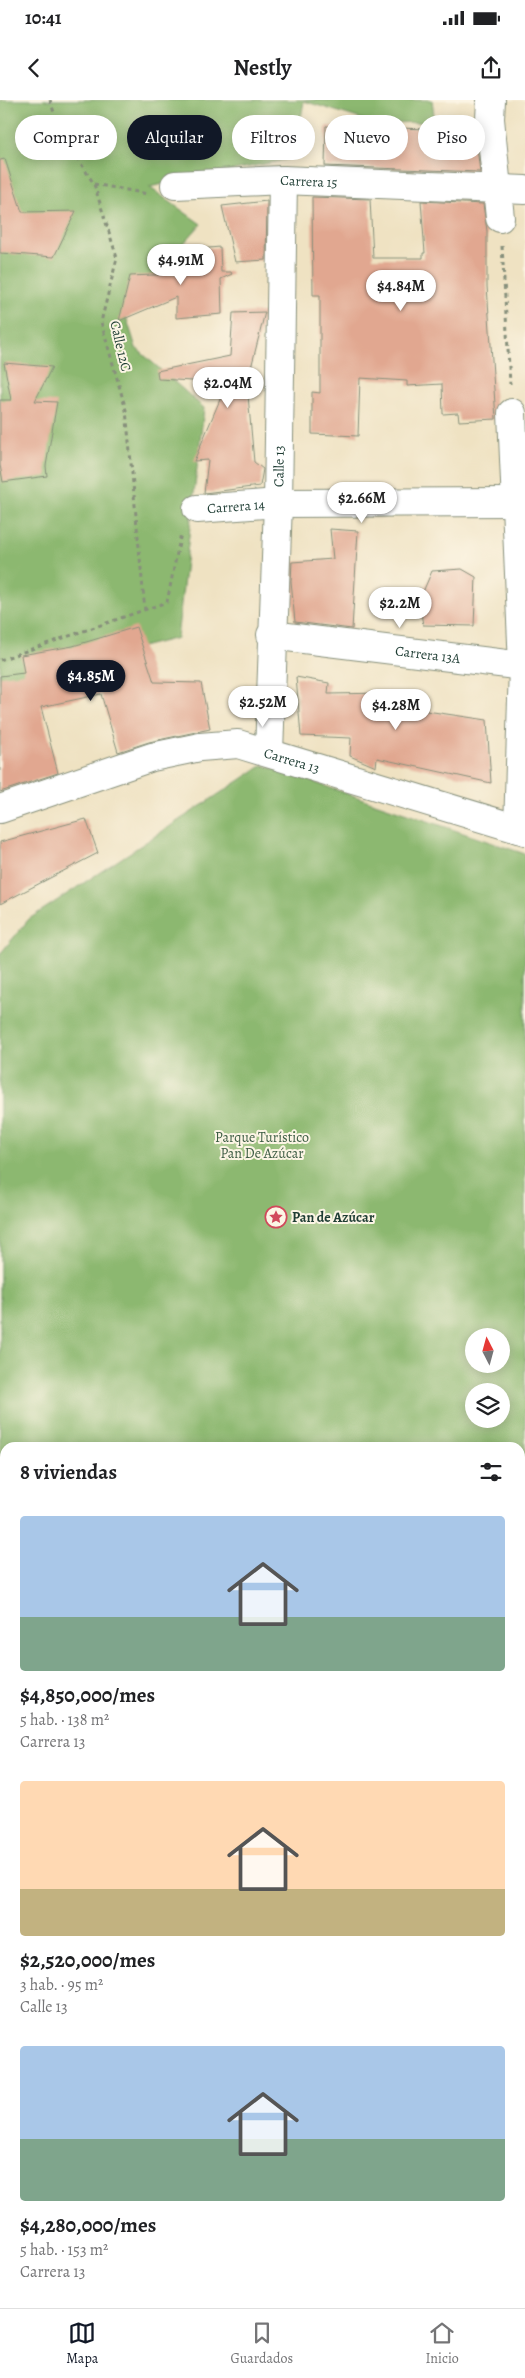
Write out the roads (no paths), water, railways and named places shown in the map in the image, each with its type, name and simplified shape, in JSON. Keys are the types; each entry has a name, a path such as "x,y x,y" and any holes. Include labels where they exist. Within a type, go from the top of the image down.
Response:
{"street":[{"path":"490,100 490,119 500,218"},
{"name":"Carrera 15","path":"174,186 283,180 525,190"},
{"name":"Calle 13","path":"269,752 278,502 283,180"},
{"path":"512,414 520,502 524,666 522,830"},
{"name":"Carrera 14","path":"197,509 278,502 520,502"},
{"name":"Carrera 13A","path":"272,635 524,666"},
{"name":"Carrera 13","path":"0,810 152,757 200,746 238,744 522,830"}],"place":[{"name":"Pan de Azúcar","path":"276,1217"}],"park label":[{"name":"Parque Turístico Pan De Azúcar","path":"262,1146"}]}
